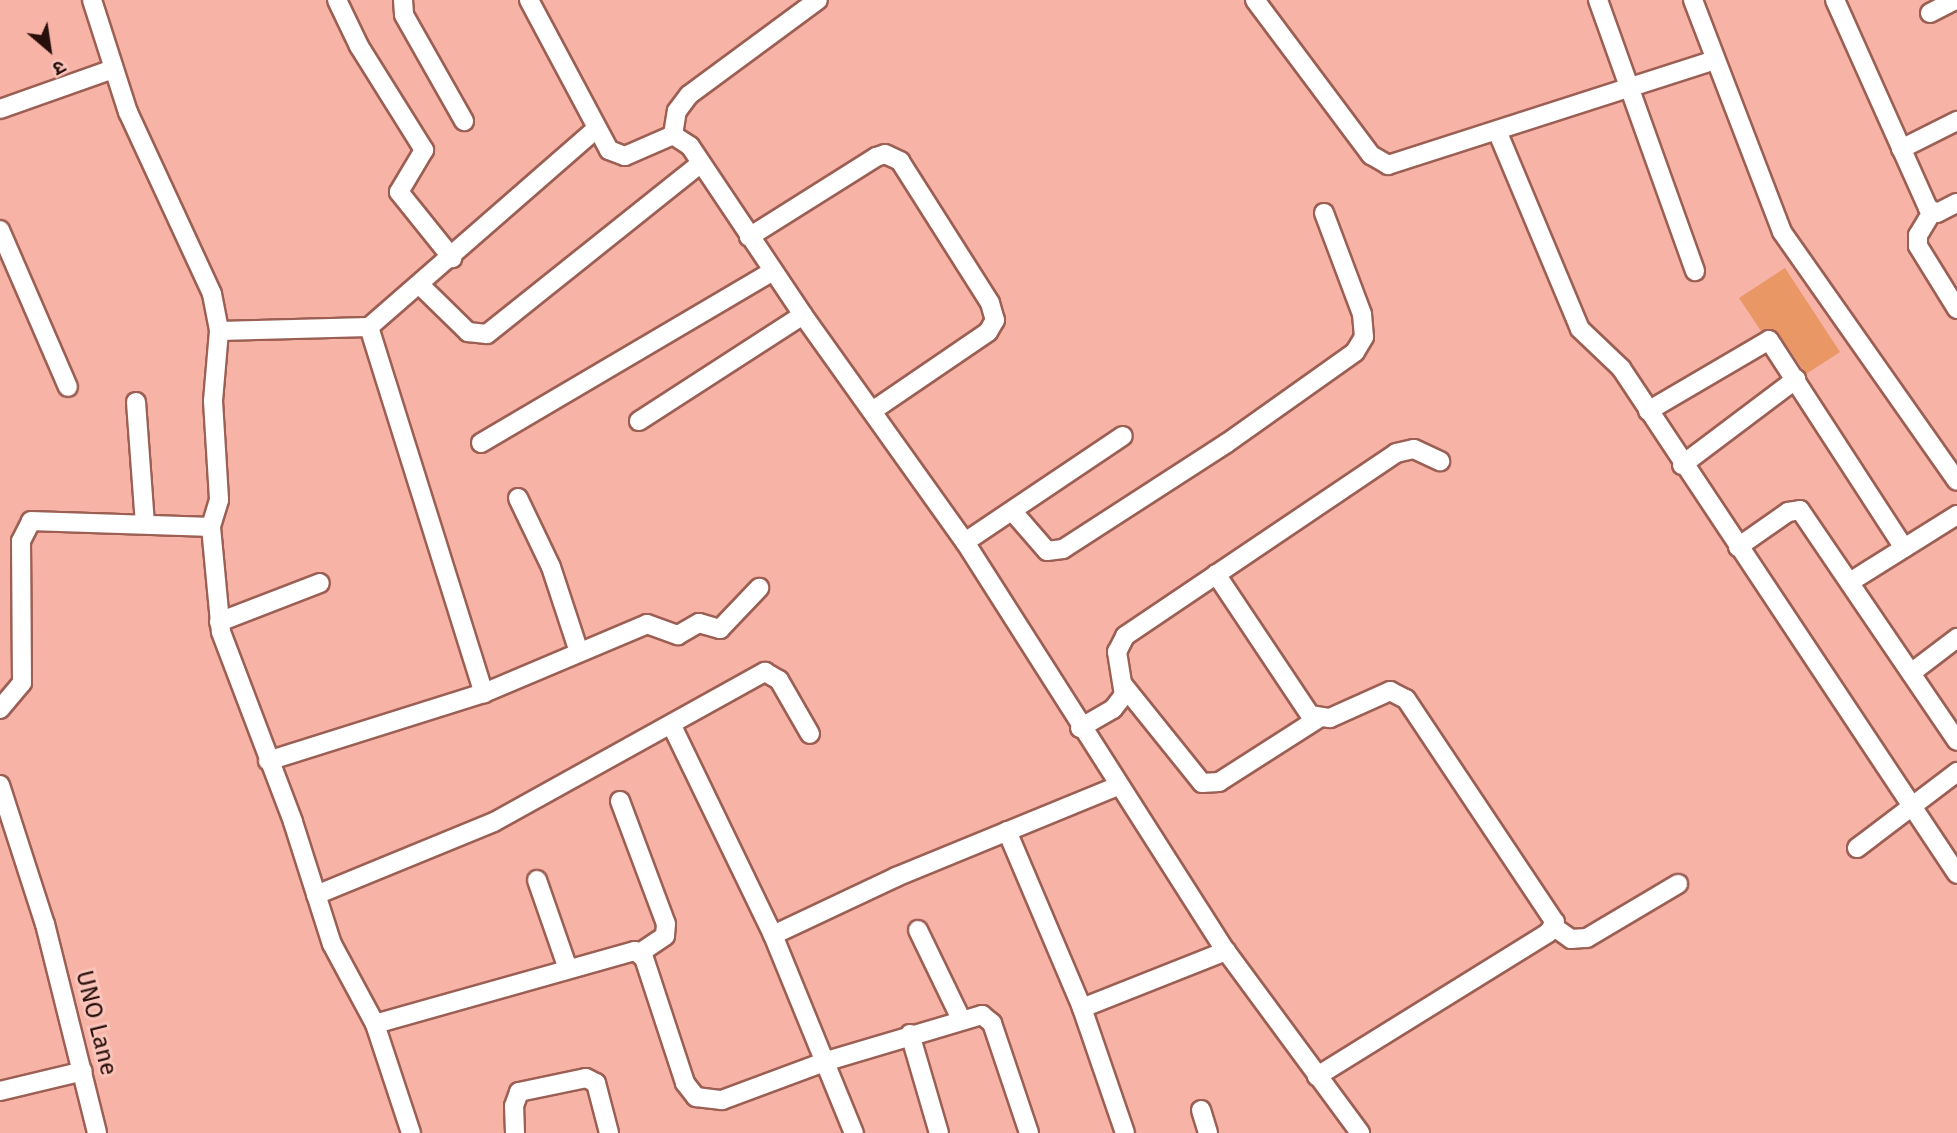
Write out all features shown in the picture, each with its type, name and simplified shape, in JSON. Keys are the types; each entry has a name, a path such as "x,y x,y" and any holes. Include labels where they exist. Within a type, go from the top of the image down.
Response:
{"street":[{"path":"113,0 94,4 113,69 137,134 208,282 219,331 213,401 219,500 211,527 219,621 332,944 375,1024 409,1124"},
{"path":"337,0 359,46 424,150 399,192 453,258"},
{"path":"403,0 404,15 464,121"},
{"path":"529,0 609,150 625,156 673,135 686,141 803,315 965,542 1080,727 1226,951 1360,1133"},
{"path":"673,135 677,111 690,95 818,0"},
{"path":"1255,0 1379,162 1396,165 1715,61"},
{"path":"1598,0 1695,271"},
{"path":"1693,0 1786,239 1957,481"},
{"path":"1835,0 1932,212"},
{"path":"1930,13 1956,0"},
{"path":"0,109 113,69"},
{"path":"1901,149 1957,121"},
{"path":"219,331 369,327 421,286 596,129"},
{"path":"1498,132 1580,330 1621,368 1682,465 1957,874"},
{"path":"749,237 876,157 886,154 900,161 990,303 995,320 988,332 872,411"},
{"path":"421,286 468,332 487,334 700,164"},
{"path":"1957,203 1932,212 1918,235 1917,246 1957,309"},
{"path":"1014,513 1047,551 1063,548 1227,443 1355,352 1364,337 1362,314 1324,213"},
{"path":"0,230 68,387"},
{"path":"481,443 773,271"},
{"path":"639,421 803,315"},
{"path":"369,327 484,693"},
{"path":"1648,411 1765,340 1772,342 1903,548"},
{"path":"1682,465 1796,379"},
{"path":"136,401 145,524"},
{"path":"965,542 1014,513 1123,436"},
{"path":"1080,727 1121,702 1124,686 1117,652 1125,636 1396,453 1415,449 1440,461"},
{"path":"518,498 551,567 579,652"},
{"path":"1738,547 1788,512 1800,510 1957,741"},
{"path":"1850,582 1957,514"},
{"path":"0,709 17,693 24,672 21,541 26,525 38,520 211,527"},
{"path":"1216,574 1297,701 1319,718"},
{"path":"219,621 320,583"},
{"path":"268,761 484,693 647,624 678,635 699,622 720,629 760,587"},
{"path":"1911,673 1957,638"},
{"path":"316,895 494,822 672,726 765,672 779,680 810,734"},
{"path":"1124,686 1202,783 1220,782 1319,718 1339,715 1390,691 1406,699 1552,912 1554,927"},
{"path":"672,726 773,935 827,1060 854,1133"},
{"path":"1857,848 1957,772"},
{"name":"UNO Lane","path":"0,785 4,811 45,924 97,1133"},
{"path":"773,935 1007,831 1118,786"},
{"path":"375,1024 629,951 640,953 665,936 666,924 620,802"},
{"path":"1007,831 1082,1008 1125,1133"},
{"path":"537,880 568,969"},
{"path":"1554,927 1581,940 1678,884"},
{"path":"1317,1076 1554,927"},
{"path":"918,930 961,1019"},
{"path":"1082,1008 1226,951"},
{"path":"640,953 685,1083 696,1097 722,1100 827,1060 982,1015 992,1023 1029,1133"},
{"path":"910,1034 939,1133"},
{"path":"0,1091 83,1071"},
{"path":"515,1133 514,1106 519,1092 586,1078 596,1083 609,1133"},
{"path":"1200,1110 1209,1133"}],"building":[{"path":"1785,268 1840,352 1806,374 1778,333 1769,329 1761,331 1739,298"}]}
